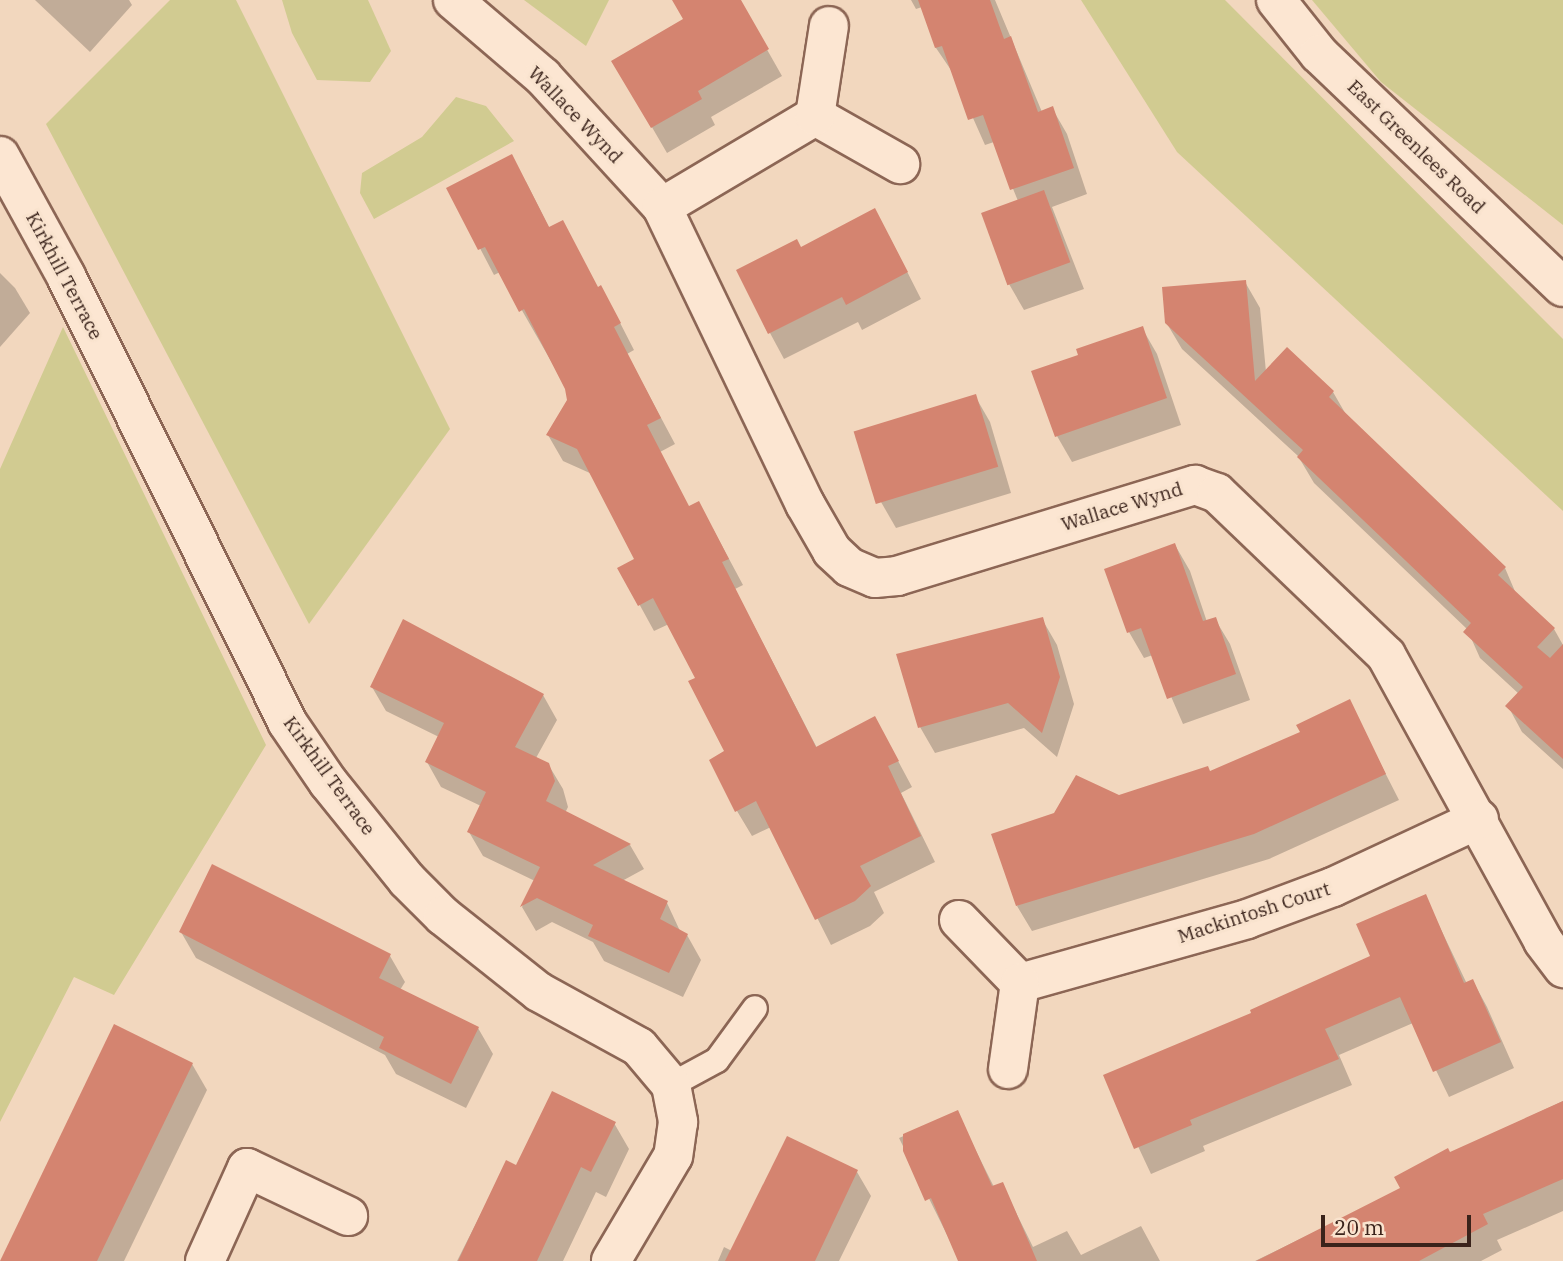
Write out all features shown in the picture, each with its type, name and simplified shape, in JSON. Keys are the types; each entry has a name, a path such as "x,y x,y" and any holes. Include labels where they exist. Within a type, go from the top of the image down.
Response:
{"street":[{"name":"Wallace Wynd","path":"453,0 543,77 662,207 805,504 832,551 849,567 875,578 897,576 1195,485 1217,493 1386,655 1479,819 1543,941 1563,968"},
{"name":"East Greenlees Road","path":"1276,0 1319,54 1563,287"},
{"path":"815,116 829,26"},
{"path":"662,207 815,116"},
{"path":"815,116 900,164"},
{"name":"Kirkhill Terrace","path":"0,156 66,276 287,722 328,782 407,880 443,916 539,992 639,1048 671,1085"},
{"name":"Mackintosh Court","path":"1020,983 1247,919 1333,887 1479,819"},
{"path":"959,920 1020,983 1008,1069"},
{"path":"611,1261 673,1156 678,1122 671,1085"},
{"path":"205,1261 247,1168 348,1216"}],"lane":[{"path":"671,1085 717,1060 755,1008"}],"shaded area":[{"path":"170,0 236,0 450,429 309,624 46,124"},
{"path":"282,0 368,0 391,51 370,82 317,80 292,33"},
{"path":"524,0 609,0 586,46"},
{"path":"1081,0 1225,0 1563,339 1563,511 1177,152"},
{"path":"1312,0 1563,0 1563,225 1381,82"},
{"path":"456,97 486,106 514,141 374,219 360,193 362,173 422,137"},
{"path":"63,327 266,745 114,995 74,977 0,1122 0,469"}],"building":[{"path":"672,0 741,0 769,49 698,91 702,99 651,128 611,61 683,19"},
{"path":"918,0 990,0 1004,39 1011,36 1038,112 1053,106 1074,168 1010,190 983,115 968,120 942,46 935,48"},
{"path":"512,154 549,227 563,220 598,287 601,285 621,323 614,327 661,418 647,425 689,506 699,501 729,559 722,562 816,747 875,716 899,761 888,766 921,836 860,866 871,886 855,901 815,920 756,801 735,812 709,760 724,751 688,681 695,678 653,598 638,606 617,568 634,559 577,449 546,435 567,400 565,389 524,309 519,312 485,247 478,250 446,188"},
{"path":"1044,190 1070,262 1007,285 981,213"},
{"path":"875,208 908,272 846,305 842,297 768,334 736,270 797,239 801,247"},
{"path":"1246,280 1255,381 1287,347 1334,391 1329,397 1506,567 1498,575 1555,628 1537,647 1550,658 1563,644 1563,759 1505,706 1523,687 1463,632 1471,623 1297,457 1303,450 1165,323 1162,287"},
{"path":"1143,326 1167,398 1055,437 1031,371 1078,355 1076,349"},
{"path":"976,394 998,467 876,504 854,431"},
{"path":"1175,543 1203,621 1216,617 1236,674 1167,699 1141,628 1127,633 1104,569"},
{"path":"1043,617 1060,677 1042,733 1008,703 918,728 896,654"},
{"path":"403,619 544,694 515,747 549,763 555,781 546,801 631,844 593,865 668,901 660,919 688,934 669,973 588,936 593,925 537,898 520,907 540,867 467,832 486,792 425,762 444,723 370,687"},
{"path":"1350,699 1386,774 1254,834 1016,906 991,834 1054,813 1076,775 1119,795 1208,766 1210,771 1300,732 1296,725"},
{"path":"212,864 391,954 379,978 479,1027 451,1084 379,1048 384,1037 179,932"},
{"path":"1426,894 1464,983 1473,979 1501,1042 1433,1072 1400,997 1325,1029 1339,1059 1190,1120 1192,1125 1134,1149 1103,1075 1251,1013 1250,1010 1370,956 1356,924"},
{"path":"114,1024 193,1063 97,1261 0,1261"},
{"path":"552,1091 616,1122 591,1172 581,1167 537,1261 458,1261 506,1160 516,1165"},
{"path":"1563,1101 1563,1179 1483,1214 1488,1224 1419,1261 1256,1261 1400,1188 1394,1177 1448,1148 1450,1152"},
{"path":"958,1110 992,1186 1003,1182 1037,1261 958,1261 931,1198 925,1201 903,1151 903,1134"},
{"path":"787,1136 858,1170 815,1261 725,1261"}]}
